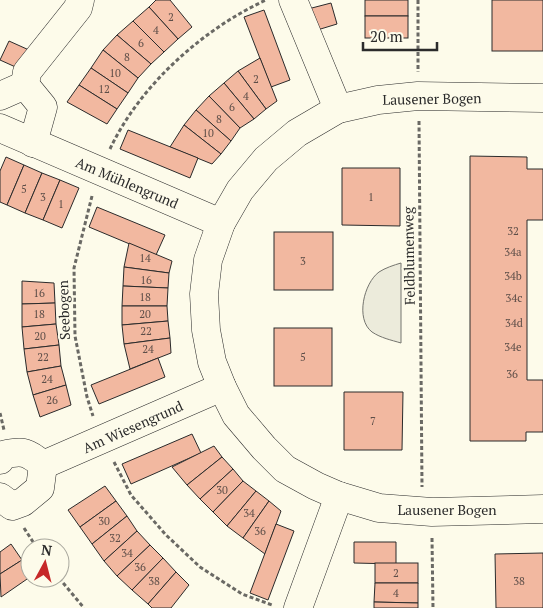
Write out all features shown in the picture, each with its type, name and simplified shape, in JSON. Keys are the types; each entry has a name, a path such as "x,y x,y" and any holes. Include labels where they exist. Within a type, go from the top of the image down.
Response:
{"street":[{"path":"33,143 43,107 25,85 27,72 78,8 80,0"},
{"path":"293,0 338,109"},
{"path":"0,96 25,85"},
{"name":"Lausener Bogen","path":"543,98 418,96 378,100 338,109 297,134 266,159 240,190 221,223 208,260 204,294 206,330 212,362 222,387 236,414 264,448 285,469 339,496 379,508 427,512 543,509"},
{"name":"Am Mühlengrund","path":"0,128 221,223"},
{"name":"Am Wiesengrund","path":"43,465 222,387"},
{"path":"0,460 3,455 18,451 31,454 43,465 40,488 23,502 12,506 0,497"},
{"path":"298,608 339,496"}],"path":[{"name":"Seebogen","path":"266,0 251,7 206,36 174,62 146,93 119,130 100,171 88,207 74,268 75,336 87,398 102,440 132,495 166,535 200,567 242,594 279,608"},
{"name":"Feldblumenweg","path":"418,0 418,96 427,512 433,608"},
{"path":"67,588 84,608"}],"shaded area":[{"path":"401,263 401,343 372,332 364,319 363,301 369,284 379,272"}],"building":[{"path":"156,0 170,0 192,27 178,39 149,7"},
{"path":"365,0 408,0 408,16 365,16"},
{"path":"492,0 543,0 543,51 492,51"},
{"path":"331,3 337,24 314,31 308,9"},
{"path":"149,7 178,39 164,52 133,21"},
{"path":"264,10 290,80 271,87 244,17"},
{"path":"365,16 408,16 408,38 365,38"},
{"path":"133,21 164,52 151,64 117,35"},
{"path":"117,35 151,64 138,78 103,50"},
{"path":"9,41 29,50 20,69 0,60"},
{"path":"103,50 138,78 128,93 91,68"},
{"path":"260,58 277,101 266,109 238,71"},
{"path":"91,68 128,93 117,109 79,85"},
{"path":"238,71 266,109 254,119 224,83"},
{"path":"224,83 254,119 240,128 209,96"},
{"path":"79,85 117,109 107,124 67,102"},
{"path":"209,96 240,128 231,141 196,110"},
{"path":"196,110 231,141 221,154 184,125"},
{"path":"184,125 221,154 212,164 170,147"},
{"path":"128,130 198,158 190,178 120,149"},
{"path":"470,156 527,157 527,169 543,169 543,220 527,220 527,380 543,380 543,432 526,432 526,441 470,441"},
{"path":"6,157 24,165 7,205 0,202 0,171"},
{"path":"24,165 42,173 25,213 7,205"},
{"path":"342,168 400,168 400,226 342,225"},
{"path":"42,173 60,180 43,220 25,213"},
{"path":"60,180 79,188 62,228 43,220"},
{"path":"97,207 165,235 156,255 89,227"},
{"path":"274,232 333,232 333,290 274,290"},
{"path":"129,243 172,261 169,273 124,267"},
{"path":"124,267 169,273 168,288 123,286"},
{"path":"22,281 54,283 55,303 22,304"},
{"path":"123,286 168,288 167,306 122,306"},
{"path":"55,303 56,324 22,327 22,304"},
{"path":"122,306 167,306 168,321 122,325"},
{"path":"168,321 170,338 124,344 122,325"},
{"path":"56,324 59,345 24,349 22,327"},
{"path":"274,328 332,328 332,386 274,386"},
{"path":"170,338 171,353 130,369 124,344"},
{"path":"59,345 61,366 27,372 24,349"},
{"path":"158,358 165,377 99,404 91,385"},
{"path":"61,366 66,385 33,395 27,372"},
{"path":"66,385 71,405 40,417 33,395"},
{"path":"344,392 403,392 402,450 344,450"},
{"path":"192,434 201,453 131,484 122,464"},
{"path":"214,446 222,457 187,485 172,467"},
{"path":"222,457 233,469 200,499 187,485"},
{"path":"233,469 243,481 213,512 200,499"},
{"path":"243,481 256,491 227,526 213,512"},
{"path":"105,486 116,501 80,527 68,510"},
{"path":"256,491 269,501 243,538 227,526"},
{"path":"116,501 127,516 92,544 80,527"},
{"path":"269,501 281,511 265,554 243,538"},
{"path":"127,516 137,531 104,561 92,544"},
{"path":"276,524 294,531 268,600 250,593"},
{"path":"137,531 150,545 117,576 104,561"},
{"path":"354,542 396,542 396,564 354,563"},
{"path":"11,544 20,557 20,561 0,574 0,552"},
{"path":"150,545 163,558 132,590 117,576"},
{"path":"543,553 543,608 496,608 495,554"},
{"path":"163,558 176,572 148,604 132,590"},
{"path":"20,561 20,584 1,597 0,574"},
{"path":"375,563 418,563 418,583 375,583"},
{"path":"176,572 189,585 171,608 152,608 148,604"},
{"path":"375,583 418,583 418,603 374,602"},
{"path":"374,602 418,603 418,608 374,608"}]}
